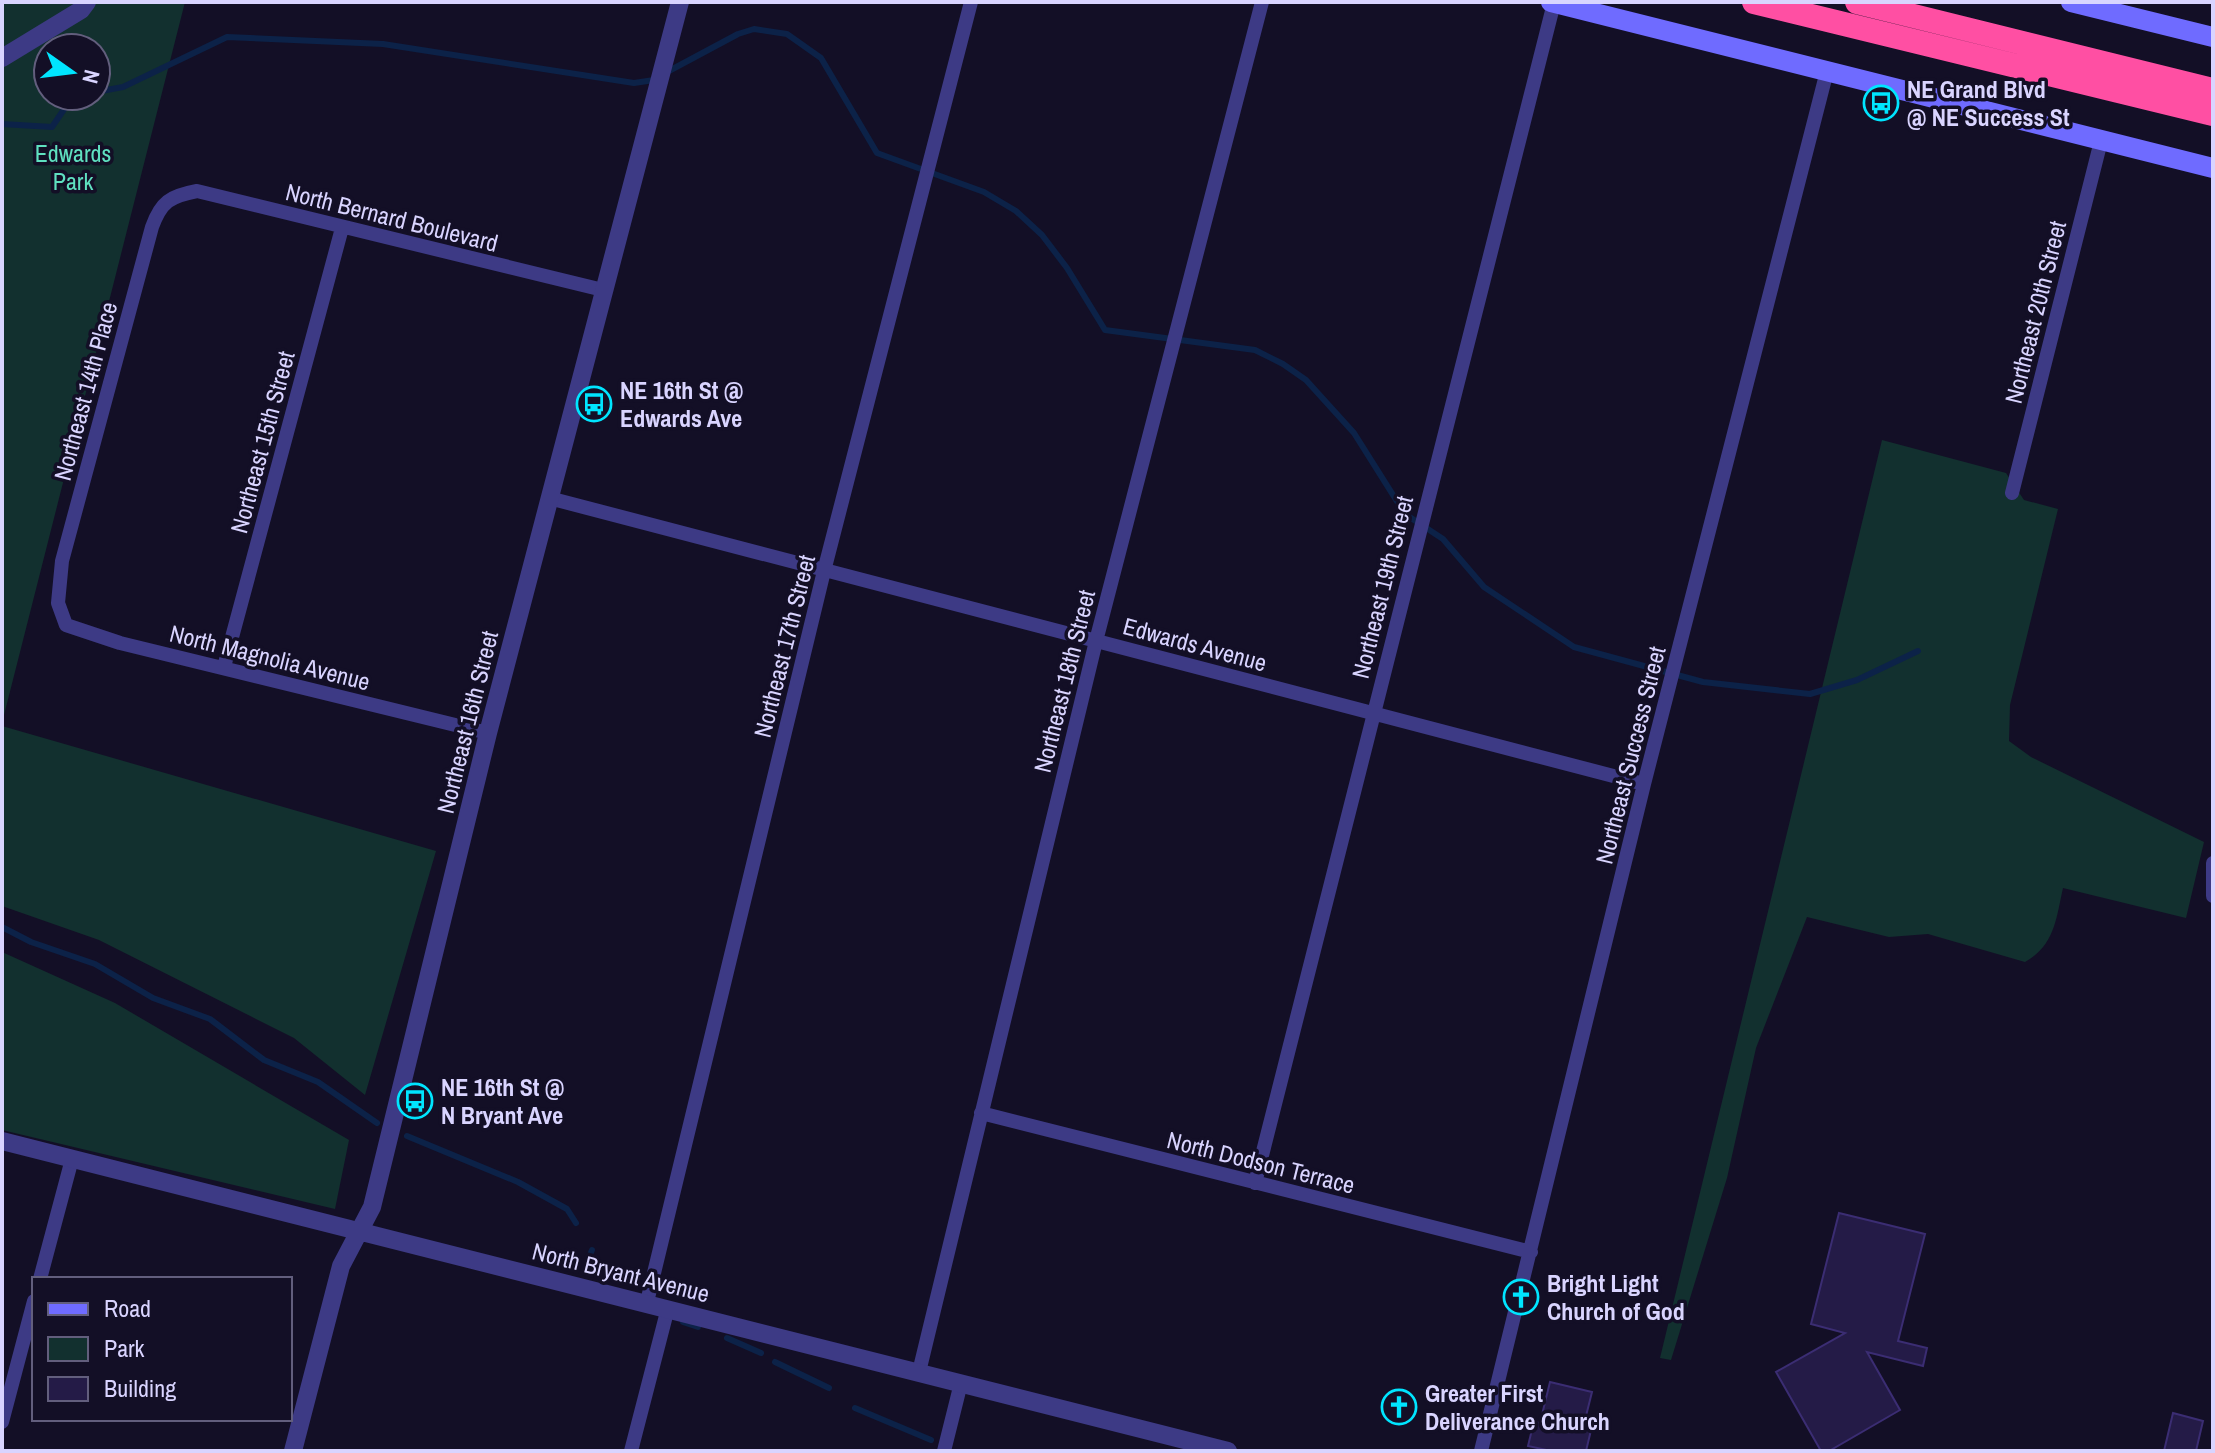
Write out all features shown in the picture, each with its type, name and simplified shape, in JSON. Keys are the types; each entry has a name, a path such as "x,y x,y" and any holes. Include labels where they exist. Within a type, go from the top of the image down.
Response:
{"highway":[{"path":"1754,2 2207,114"},
{"path":"1857,2 2213,90"}],"main road":[{"path":"1553,2 2213,168"},
{"path":"2071,2 2213,37"}],"street":[{"path":"2,58 81,10 87,2"},
{"name":"Northeast 16th Street","path":"293,1451 341,1266 376,1193 488,733 680,2"},
{"name":"Northeast 17th Street","path":"647,1302 824,571 971,2"},
{"name":"Northeast 18th Street","path":"919,1372 1096,641 1262,2"},
{"name":"Northeast 19th Street","path":"1255,1183 1553,2"},
{"name":"Northeast Success Street","path":"1481,1451 1644,784 1827,71"},
{"name":"Northeast 20th Street","path":"2012,493 2101,141"},
{"name":"North Bernard Boulevard","path":"171,196 197,191 603,290"},
{"name":"Northeast 14th Place","path":"58,603 62,561 152,227 159,209 171,196"},
{"name":"Northeast 15th Street","path":"224,667 342,228"},
{"name":"Edwards Avenue","path":"549,498 1644,784"},
{"name":"North Magnolia Avenue","path":"58,603 66,625 120,643 488,733"},
{"path":"2213,863 2213,896"},
{"name":"North Dodson Terrace","path":"981,1113 1531,1252"},
{"name":"North Bryant Avenue","path":"2,1141 1228,1451"},
{"path":"41,1277 72,1159"},
{"path":"631,1451 668,1308"},
{"path":"2,1422 32,1309"},
{"path":"944,1451 961,1383"}],"green space":[{"name":"Edwards Park","path":"2,2 185,2 2,723"},
{"path":"1882,440 2006,473 2024,500 2058,509 2010,705 2009,741 2031,757 2204,842 2186,918 2063,888 2053,930 2043,948 2025,962 1928,934 1889,937 1807,917 1756,1048 1727,1178 1671,1360 1660,1358"},
{"path":"2,726 436,851 365,1095 294,1038 99,940 2,906"},
{"path":"2,952 115,1003 349,1140 335,1209 2,1130"}],"building":[{"path":"1839,1213 1925,1234 1898,1341 1927,1348 1923,1366 1867,1352 1900,1410 1829,1451 1821,1451 1776,1372 1845,1333 1811,1324"},
{"path":"1550,1382 1592,1392 1584,1424 1592,1426 1586,1451 1551,1451 1528,1446 1534,1421 1540,1423"},
{"path":"2173,1413 2203,1421 2196,1451 2164,1451"}],"waterway":[{"path":"667,72 738,34 754,29 787,34 821,58 877,153 984,192 1016,211 1042,235 1067,268 1105,330 1255,350 1306,380 1354,433 1405,514 1443,539 1484,587 1574,647 1703,682 1810,694 1857,680 1918,651"},
{"path":"112,89 123,87 227,37 383,44 634,83 654,80"},
{"path":"2,124 52,127 62,112"},
{"path":"2,927 31,942 95,964 153,998 210,1019 264,1060 318,1082 377,1123"},
{"path":"407,1136 518,1182 567,1209 576,1223"},
{"path":"590,1255 592,1250"},
{"path":"683,1322 698,1327"},
{"path":"727,1338 761,1353"},
{"path":"775,1362 829,1388"},
{"path":"855,1408 931,1440"}],"place":[{"name":"NE Grand Blvd @ NE Success St","path":"1881,103"},
{"name":"NE 16th St @ Edwards Ave","path":"594,404"},
{"name":"NE 16th St @ N Bryant Ave","path":"415,1101"},
{"name":"Bright Light Church of God","path":"1521,1297"},
{"name":"Greater First Deliverance Church","path":"1399,1407"}]}
